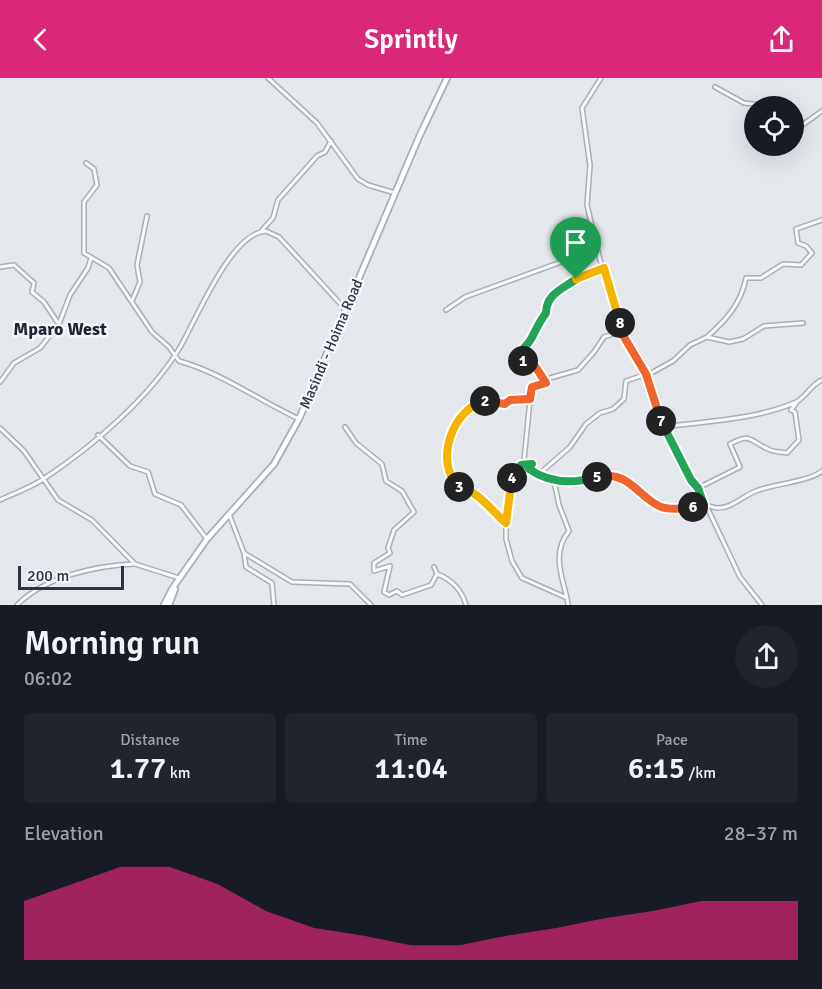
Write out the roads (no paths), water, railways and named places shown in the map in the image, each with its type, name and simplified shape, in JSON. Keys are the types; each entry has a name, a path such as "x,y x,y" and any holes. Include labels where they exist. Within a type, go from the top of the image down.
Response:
{"main road":[{"name":"Masindi - Hoima Road","path":"166,605 180,579 207,539 274,464 299,418 447,78"}],"street":[{"path":"268,78 307,112 363,183 395,193"},
{"path":"601,78 582,108 590,165 586,205 622,331 646,374 664,427 691,480 698,488 704,505 740,577 762,605"},
{"path":"715,87 744,104"},
{"path":"804,124 822,111"},
{"path":"0,500 45,478 140,399 175,355 224,267 243,244 261,231 273,218 279,200 317,156 325,152 331,141"},
{"path":"86,163 97,177 97,185 85,199 82,249 91,258 109,268 152,332 178,361 198,366 231,381 266,403 299,418"},
{"path":"132,301 140,282 137,265 147,216"},
{"path":"538,475 570,447 586,424 600,413 613,409 624,399 626,381 673,361 690,345 707,337 728,318 743,293 746,278 761,278 783,264 801,265 812,253 806,246 798,243 796,230 822,220"},
{"path":"261,231 271,232 282,239 346,310"},
{"path":"446,310 465,297 597,249"},
{"path":"0,382 14,363 40,348 59,324 70,295 88,268 91,258"},
{"path":"0,267 14,266 32,279 34,283 32,292 44,303 59,324"},
{"path":"546,383 535,366 520,359 521,351 546,313 547,305 555,292 581,275 604,268"},
{"path":"707,337 729,342 743,339 764,326 803,323"},
{"path":"532,464 524,460 524,452 532,387 546,383 550,378 578,370 604,337 622,331"},
{"path":"698,488 740,467 730,444 743,437 754,439 767,449 787,453 800,440 795,412 791,410 812,384 822,380"},
{"path":"506,523 486,507 472,490 457,486 447,461 449,445 463,412 473,404 487,401 505,404 510,400 530,399"},
{"path":"664,427 744,416 797,402"},
{"path":"345,427 356,443 382,464 386,481 402,490 414,512 394,530 388,548 390,553 374,563 374,571 390,566 384,592 389,595 397,591 402,595 416,592 431,585 437,574"},
{"path":"0,428 19,446 45,478 58,500 93,520 135,564"},
{"path":"98,435 130,466 148,472 155,494 181,505 207,539"},
{"path":"532,464 529,469 554,481 576,481 605,475 615,477 636,487 662,508 688,508 704,505 719,508 741,501 756,491 800,478 814,477 822,471"},
{"path":"532,464 521,465 512,476 506,539 512,561 522,578 567,598"},
{"path":"554,481 559,505 569,531 561,540 558,560 568,605"},
{"path":"229,514 244,553 244,564 248,570 260,574 272,583 275,604"},
{"path":"244,553 292,582 350,584 371,605"},
{"path":"17,605 52,583 92,568 135,564 180,579"},
{"path":"434,567 437,574 449,578 464,597 466,605"}],"district":[{"name":"Mparo West","path":"60,329"}]}
